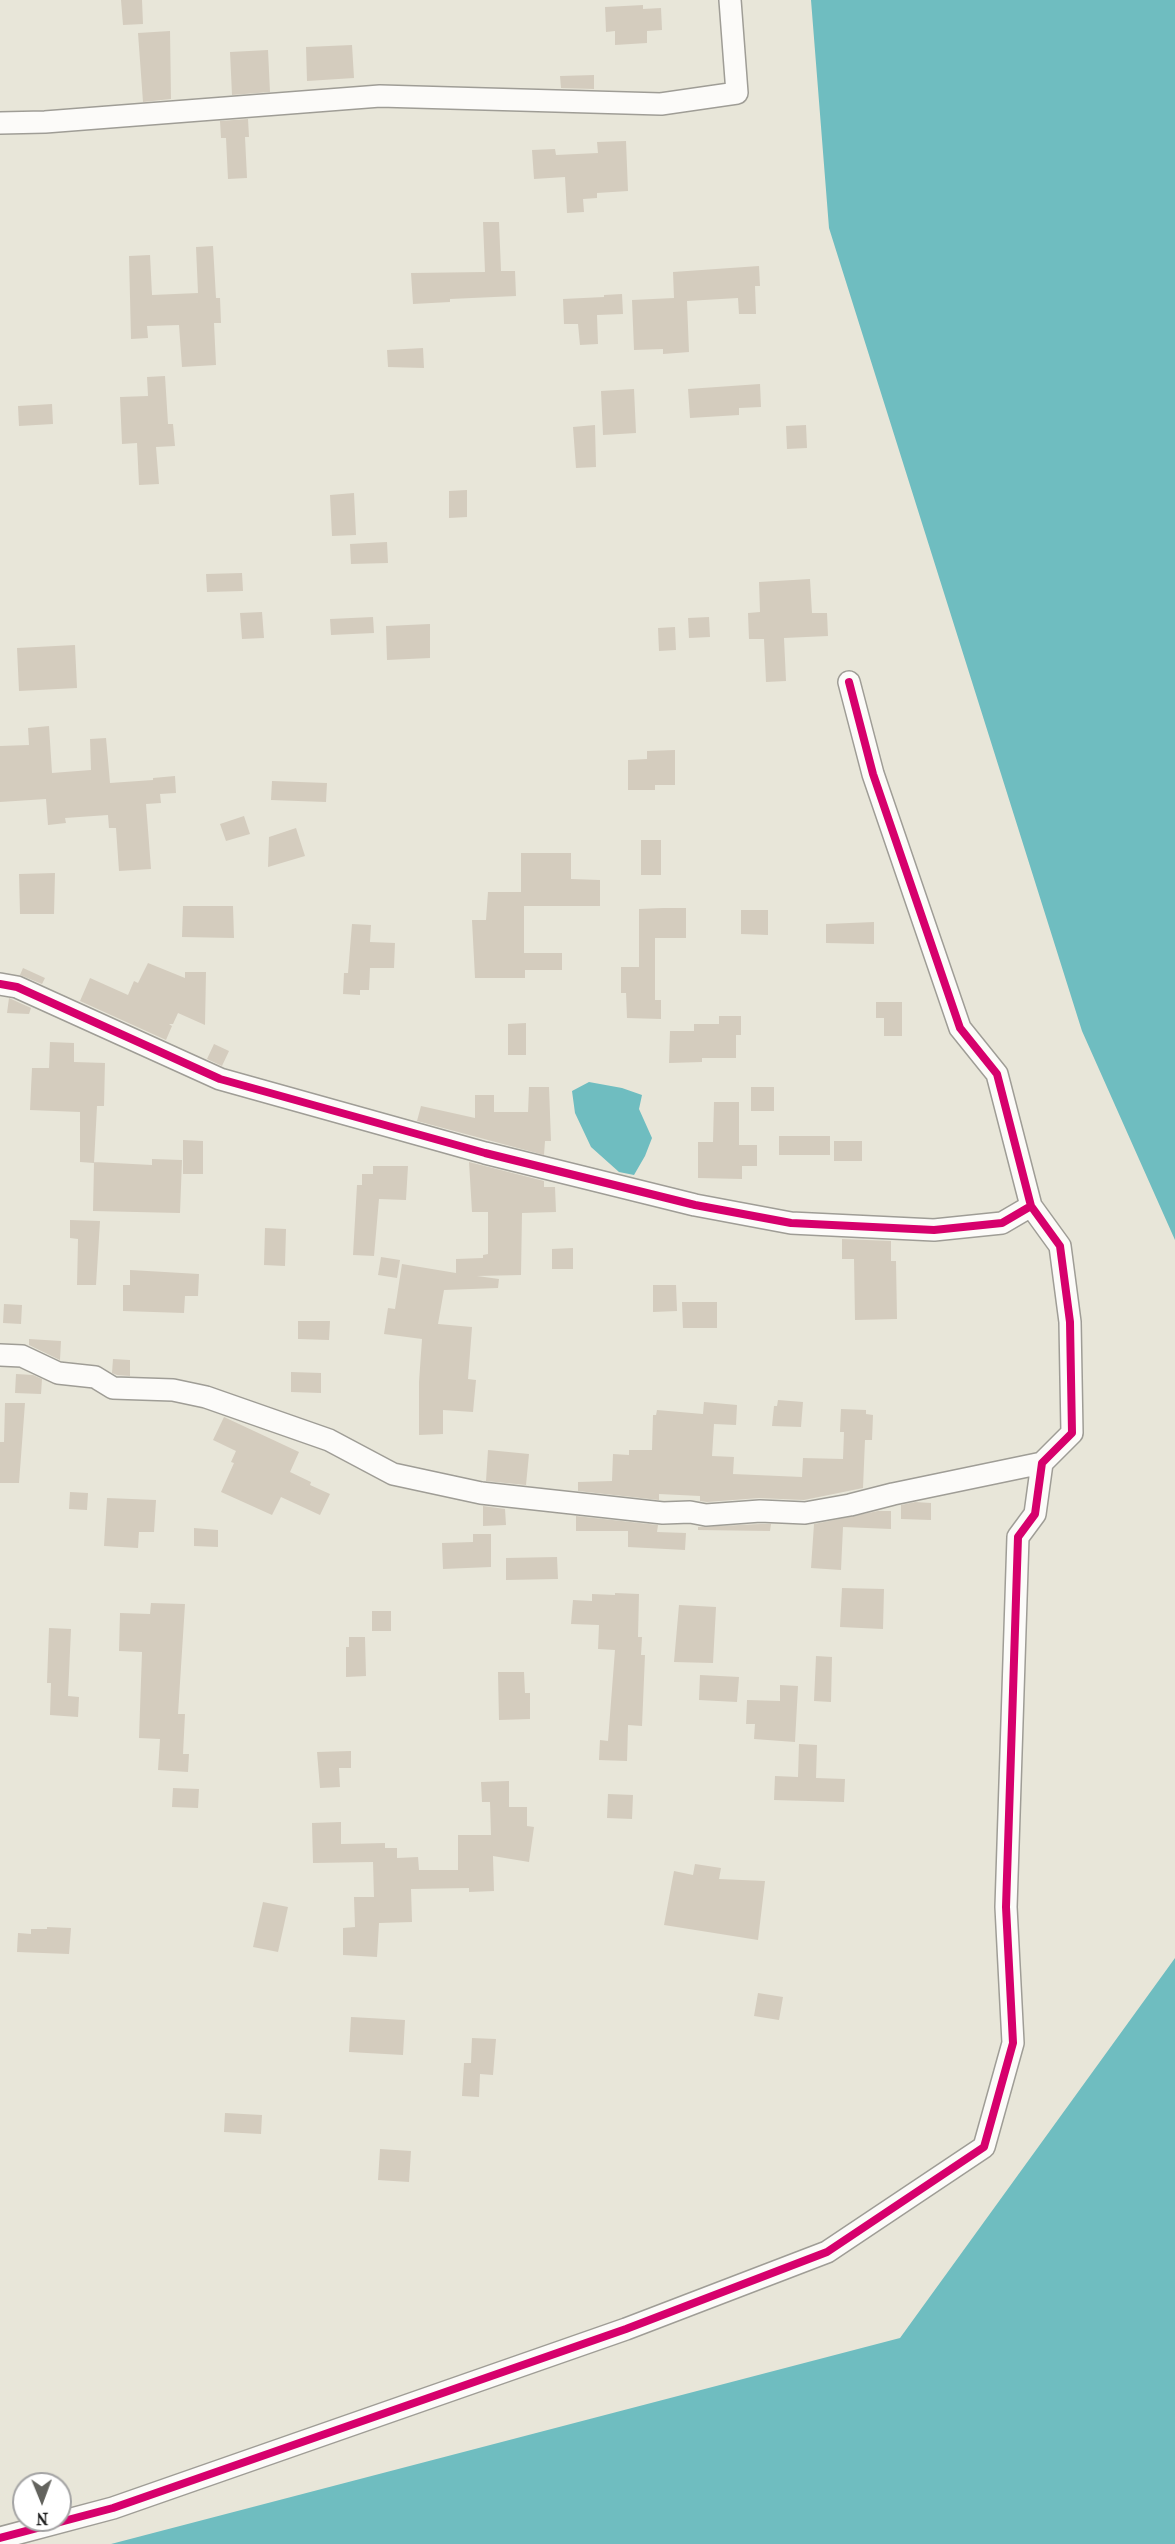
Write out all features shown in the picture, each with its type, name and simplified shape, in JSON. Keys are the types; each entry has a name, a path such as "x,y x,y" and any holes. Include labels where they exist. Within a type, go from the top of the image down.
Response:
{"street":[{"path":"0,123 45,122 380,96 661,104 737,93 730,0"},
{"path":"0,1355 22,1356 58,1373 95,1377 113,1388 173,1390 206,1397 329,1440 393,1474 481,1493 663,1513 690,1512 706,1515 760,1511 805,1513 1042,1463 1072,1433 1070,1322 1060,1246 1031,1206 997,1074 960,1028 873,774 849,682"},
{"path":"0,984 17,987 220,1079 484,1153 695,1205 791,1223 934,1230 1002,1223 1031,1206"},
{"path":"0,2538 114,2508 626,2329 827,2252 984,2147 1013,2043 1006,1907 1018,1537 1035,1514 1042,1463"}],"water":[{"path":"811,0 1175,0 1175,1240 1082,1031 829,228"},
{"path":"589,1082 622,1088 642,1095 639,1109 652,1138 634,1175 619,1172 591,1147 575,1113 572,1091"},
{"path":"1175,1958 1175,2544 111,2544 900,2338"}],"building":[{"path":"121,0 142,0 143,24 123,25"},
{"path":"643,5 643,9 661,8 662,30 647,31 647,43 615,45 615,31 606,32 605,7"},
{"path":"170,31 171,99 143,102 138,33"},
{"path":"352,45 354,78 307,81 306,47"},
{"path":"268,50 270,92 232,95 230,52"},
{"path":"594,75 594,89 561,88 560,76"},
{"path":"248,119 249,137 245,137 247,178 228,179 226,138 221,138 220,121"},
{"path":"626,141 628,191 597,193 597,198 583,199 584,212 567,213 565,177 534,179 532,150 555,149 556,155 598,153 597,142"},
{"path":"483,222 499,222 501,271 515,271 516,296 450,299 450,302 413,304 411,273 485,272"},
{"path":"213,246 216,298 220,298 221,323 214,323 216,365 182,367 179,325 147,326 148,338 131,339 129,256 150,255 152,295 198,293 196,247"},
{"path":"759,266 760,286 755,286 756,314 739,314 738,298 687,301 689,352 663,354 663,349 634,350 632,300 674,298 673,272"},
{"path":"622,294 623,314 597,315 598,344 580,345 578,324 564,324 563,299"},
{"path":"423,348 424,368 388,367 387,350"},
{"path":"165,376 168,424 173,424 175,446 156,447 159,484 139,485 137,443 122,444 120,397 148,396 147,377"},
{"path":"760,384 761,407 739,408 739,415 690,418 688,389"},
{"path":"634,389 636,433 603,435 601,391"},
{"path":"52,404 53,424 19,426 18,406"},
{"path":"595,425 596,467 576,468 573,427"},
{"path":"806,425 807,448 787,449 786,426"},
{"path":"467,490 467,517 449,518 449,491"},
{"path":"354,493 356,535 332,536 330,495"},
{"path":"387,542 388,563 351,564 350,544"},
{"path":"242,573 243,591 207,592 206,574"},
{"path":"810,579 812,613 827,613 828,636 784,638 786,681 766,682 764,639 749,639 748,613 760,612 759,582"},
{"path":"262,612 264,638 242,639 240,613"},
{"path":"373,617 374,633 331,635 330,619"},
{"path":"709,617 710,637 689,638 688,618"},
{"path":"430,624 430,658 387,660 386,626"},
{"path":"675,627 676,650 659,651 658,628"},
{"path":"75,645 77,688 19,691 17,648"},
{"path":"49,726 52,773 91,770 90,739 106,738 110,783 175,776 176,793 160,794 161,803 146,804 151,869 119,871 116,828 109,828 108,815 65,818 66,823 48,825 46,799 0,802 0,746 29,745 28,728"},
{"path":"675,750 675,785 655,785 655,790 628,790 628,760 647,759 647,751"},
{"path":"272,781 327,783 326,802 271,800"},
{"path":"244,816 250,834 226,841 220,824"},
{"path":"296,828 305,856 268,867 269,837"},
{"path":"641,840 661,840 661,875 641,875"},
{"path":"521,853 571,853 571,879 600,880 600,906 524,906 524,953 562,953 562,970 525,970 525,978 475,978 472,920 486,920 488,892 521,892"},
{"path":"55,873 54,914 20,914 19,874"},
{"path":"183,906 233,906 234,938 182,937"},
{"path":"686,908 686,938 655,938 655,1000 661,1000 661,1019 627,1018 626,993 621,993 621,967 639,967 639,909"},
{"path":"741,910 768,910 768,935 741,934"},
{"path":"874,922 874,944 826,943 826,924"},
{"path":"352,924 371,925 370,942 395,943 394,968 370,968 369,990 360,990 360,995 343,994 344,973 348,973"},
{"path":"148,963 185,978 185,972 206,972 205,1025 178,1013 173,1024 169,1024 172,1026 166,1040 80,1001 90,978 128,995 134,981 138,983"},
{"path":"23,968 45,978 42,984 20,975"},
{"path":"9,998 31,1008 29,1014 7,1013"},
{"path":"876,1002 902,1002 902,1036 884,1036 884,1018 876,1018"},
{"path":"719,1016 741,1016 741,1035 736,1035 736,1058 702,1058 702,1062 669,1063 670,1031 694,1031 694,1024 719,1024"},
{"path":"526,1023 526,1055 508,1055 508,1024"},
{"path":"50,1042 74,1043 74,1062 105,1063 104,1106 97,1106 94,1163 80,1162 80,1112 30,1110 32,1068 49,1068"},
{"path":"214,1044 229,1051 222,1066 207,1059"},
{"path":"529,1087 549,1087 551,1141 545,1141 544,1155 417,1121 421,1106 475,1118 475,1095 494,1095 494,1112 528,1112"},
{"path":"751,1087 774,1087 774,1111 751,1111"},
{"path":"714,1102 739,1102 739,1145 757,1145 757,1166 742,1166 742,1179 698,1178 698,1142 713,1142"},
{"path":"779,1136 830,1136 830,1155 779,1155"},
{"path":"183,1140 203,1141 203,1174 183,1174"},
{"path":"834,1141 862,1141 862,1161 834,1161"},
{"path":"152,1159 182,1160 180,1213 93,1211 94,1162 152,1165"},
{"path":"469,1162 544,1181 544,1187 555,1187 556,1212 522,1213 521,1275 477,1276 499,1279 498,1288 444,1290 438,1324 472,1327 468,1379 476,1380 473,1412 443,1410 443,1434 419,1435 422,1339 384,1334 388,1308 395,1309 402,1264 456,1273 456,1259 483,1258 483,1255 488,1254 488,1212 472,1212"},
{"path":"373,1166 408,1166 406,1200 379,1199 374,1256 353,1255 357,1185 362,1185 362,1174 373,1174"},
{"path":"70,1220 100,1221 96,1285 77,1285 78,1239 70,1238"},
{"path":"265,1228 286,1229 285,1266 264,1265"},
{"path":"842,1239 891,1241 891,1261 896,1261 897,1319 855,1320 854,1259 842,1259"},
{"path":"573,1248 573,1269 552,1269 552,1249"},
{"path":"381,1257 400,1260 397,1278 378,1275"},
{"path":"130,1270 199,1274 198,1296 185,1296 184,1313 123,1311 123,1285 130,1285"},
{"path":"653,1285 676,1285 677,1311 653,1312"},
{"path":"682,1302 717,1302 717,1328 683,1328"},
{"path":"4,1304 22,1305 21,1324 3,1323"},
{"path":"298,1321 330,1321 329,1340 298,1339"},
{"path":"29,1339 61,1341 60,1360 29,1345"},
{"path":"113,1359 130,1360 130,1376 112,1373"},
{"path":"291,1372 321,1373 321,1393 291,1392"},
{"path":"16,1374 33,1375 42,1379 41,1394 15,1393"},
{"path":"778,1400 803,1402 801,1427 772,1426 774,1406 777,1406"},
{"path":"704,1402 737,1405 736,1425 714,1424 712,1456 734,1457 733,1474 802,1477 803,1458 843,1459 844,1432 840,1432 841,1409 866,1410 866,1414 873,1415 872,1440 865,1440 863,1488 804,1500 759,1498 707,1502 700,1501 700,1496 659,1494 659,1500 578,1491 578,1482 612,1481 613,1454 629,1455 629,1450 652,1450 653,1415 656,1415 657,1410 703,1414"},
{"path":"5,1403 25,1403 19,1483 0,1483 0,1442 4,1442"},
{"path":"224,1417 299,1452 290,1472 330,1494 320,1515 281,1497 272,1515 221,1492 234,1463 231,1462 236,1451 213,1440"},
{"path":"488,1450 529,1454 526,1485 486,1481"},
{"path":"70,1492 88,1493 87,1510 69,1509"},
{"path":"107,1498 156,1500 154,1532 139,1532 138,1548 104,1546"},
{"path":"915,1502 931,1503 931,1520 901,1519 901,1505"},
{"path":"483,1506 505,1509 506,1525 483,1526"},
{"path":"878,1511 891,1511 891,1529 843,1527 841,1570 811,1568 814,1524"},
{"path":"576,1516 658,1525 657,1532 686,1533 685,1550 628,1547 628,1531 576,1531"},
{"path":"771,1524 770,1531 698,1530 698,1527"},
{"path":"194,1528 218,1530 218,1547 194,1546"},
{"path":"473,1534 491,1534 491,1567 443,1569 442,1543 473,1542"},
{"path":"557,1557 558,1579 506,1580 506,1558"},
{"path":"842,1588 884,1589 883,1629 840,1627"},
{"path":"615,1593 639,1594 638,1637 642,1637 641,1655 645,1655 642,1726 628,1725 627,1761 599,1760 600,1740 608,1741 615,1650 598,1649 599,1625 571,1624 573,1600 592,1601 592,1594 615,1595"},
{"path":"151,1603 185,1604 178,1714 185,1714 183,1754 189,1754 188,1772 158,1770 160,1739 139,1738 142,1652 119,1651 120,1613 150,1614"},
{"path":"679,1605 716,1607 713,1663 674,1662"},
{"path":"372,1611 391,1611 391,1631 372,1631"},
{"path":"49,1628 71,1629 68,1696 79,1697 78,1717 50,1715 51,1683 47,1683"},
{"path":"349,1637 365,1637 366,1676 346,1677 346,1647 349,1647"},
{"path":"816,1656 832,1657 831,1702 814,1701"},
{"path":"498,1672 524,1672 525,1693 530,1693 530,1719 499,1720"},
{"path":"700,1675 739,1677 737,1702 699,1700"},
{"path":"780,1685 798,1686 795,1742 754,1739 755,1724 746,1724 747,1700 780,1701"},
{"path":"799,1744 817,1745 816,1778 845,1779 844,1802 774,1800 775,1776 798,1777"},
{"path":"351,1751 351,1768 339,1768 340,1787 320,1788 317,1752"},
{"path":"509,1781 509,1807 527,1807 527,1826 534,1827 529,1862 493,1856 494,1891 469,1892 469,1888 411,1889 412,1922 379,1923 377,1957 343,1955 343,1928 355,1927 354,1897 374,1897 373,1862 313,1863 312,1823 341,1822 341,1844 385,1843 385,1848 397,1848 397,1858 418,1857 419,1870 458,1870 458,1835 491,1835 490,1802 482,1802 481,1782"},
{"path":"173,1788 199,1789 198,1808 172,1807"},
{"path":"608,1794 633,1795 632,1819 607,1818"},
{"path":"695,1864 721,1868 719,1879 765,1881 758,1940 664,1925 674,1871 693,1875"},
{"path":"263,1902 288,1907 278,1952 253,1947"},
{"path":"47,1927 71,1928 69,1954 17,1952 18,1933 31,1934 31,1929 47,1929"},
{"path":"758,1993 783,1997 779,2020 754,2016"},
{"path":"351,2017 405,2020 403,2055 349,2052"},
{"path":"472,2038 496,2039 493,2075 480,2074 479,2097 462,2096 464,2063 471,2063"},
{"path":"225,2113 262,2115 261,2134 224,2132"},
{"path":"380,2149 411,2151 409,2182 378,2180"}],"cycle path":[{"path":"0,2538 113,2508 626,2329 827,2252 984,2147 1013,2043 1006,1907 1018,1537 1035,1514 1042,1463 1072,1433 1070,1322 1060,1246 1031,1206 997,1074 960,1028 873,774 849,682"},
{"path":"0,984 17,987 220,1079 485,1153 695,1205 791,1223 934,1230 1002,1223 1031,1206"}]}
